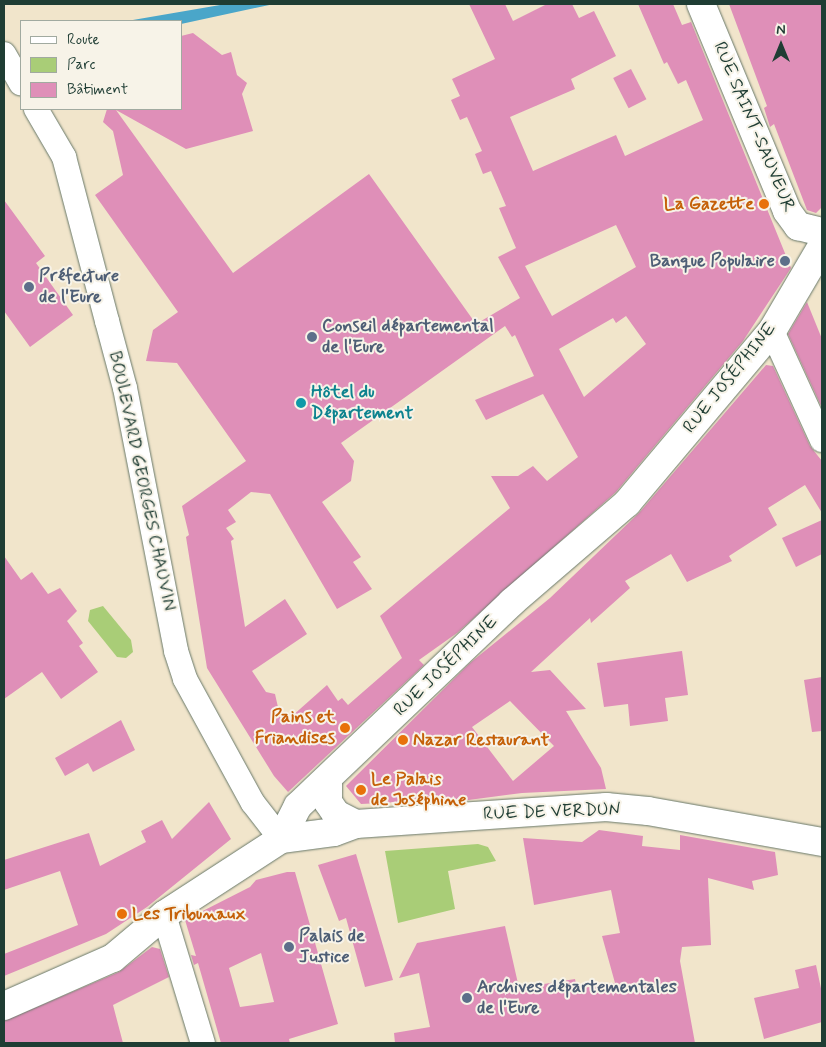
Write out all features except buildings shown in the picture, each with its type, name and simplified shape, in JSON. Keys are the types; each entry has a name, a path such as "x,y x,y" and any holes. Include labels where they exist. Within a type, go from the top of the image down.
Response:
{"main road":[{"name":"RUE SAINT-SAUVEUR","path":"705,5 787,211 798,226 822,232"},
{"name":"RUE JOSÉPHINE","path":"4,1006 113,958 164,915 281,838 298,806 328,780 512,602 627,503 772,331 822,246"},
{"path":"328,780 328,802 336,814 356,824"},
{"name":"RUE DE VERDUN","path":"281,838 334,832 356,824 606,807 648,811 822,842"}],"street":[{"path":"4,54 20,82"},
{"name":"BOULEVARD GEORGES CHAUVIN","path":"37,110 64,157 125,388 176,651 185,679 253,803 281,838"},
{"path":"772,331 822,440"},
{"path":"164,915 203,1043"}],"green space":[{"path":"103,606 131,640 133,652 126,658 117,657 88,621 90,610"},
{"path":"478,844 488,847 496,861 448,871 455,909 398,923 385,851"}],"water":[{"path":"226,4 274,4 182,24 182,20 133,20"}],"place":[{"name":"La Gazette","path":"764,204"},
{"name":"Banque Populaire","path":"785,261"},
{"name":"Préfecture de l'Eure","path":"29,287"},
{"name":"Conseil départemental de l'Eure","path":"312,337"},
{"name":"Hôtel du Département","path":"301,403"},
{"name":"Pains et Friandises","path":"345,728"},
{"name":"Nazar Restaurant","path":"403,740"},
{"name":"Le Palais de Joséphine","path":"361,790"},
{"name":"Les Tribunaux","path":"122,914"},
{"name":"Palais de Justice","path":"289,947"},
{"name":"Archives départementales de l'Eure","path":"467,998"}]}
